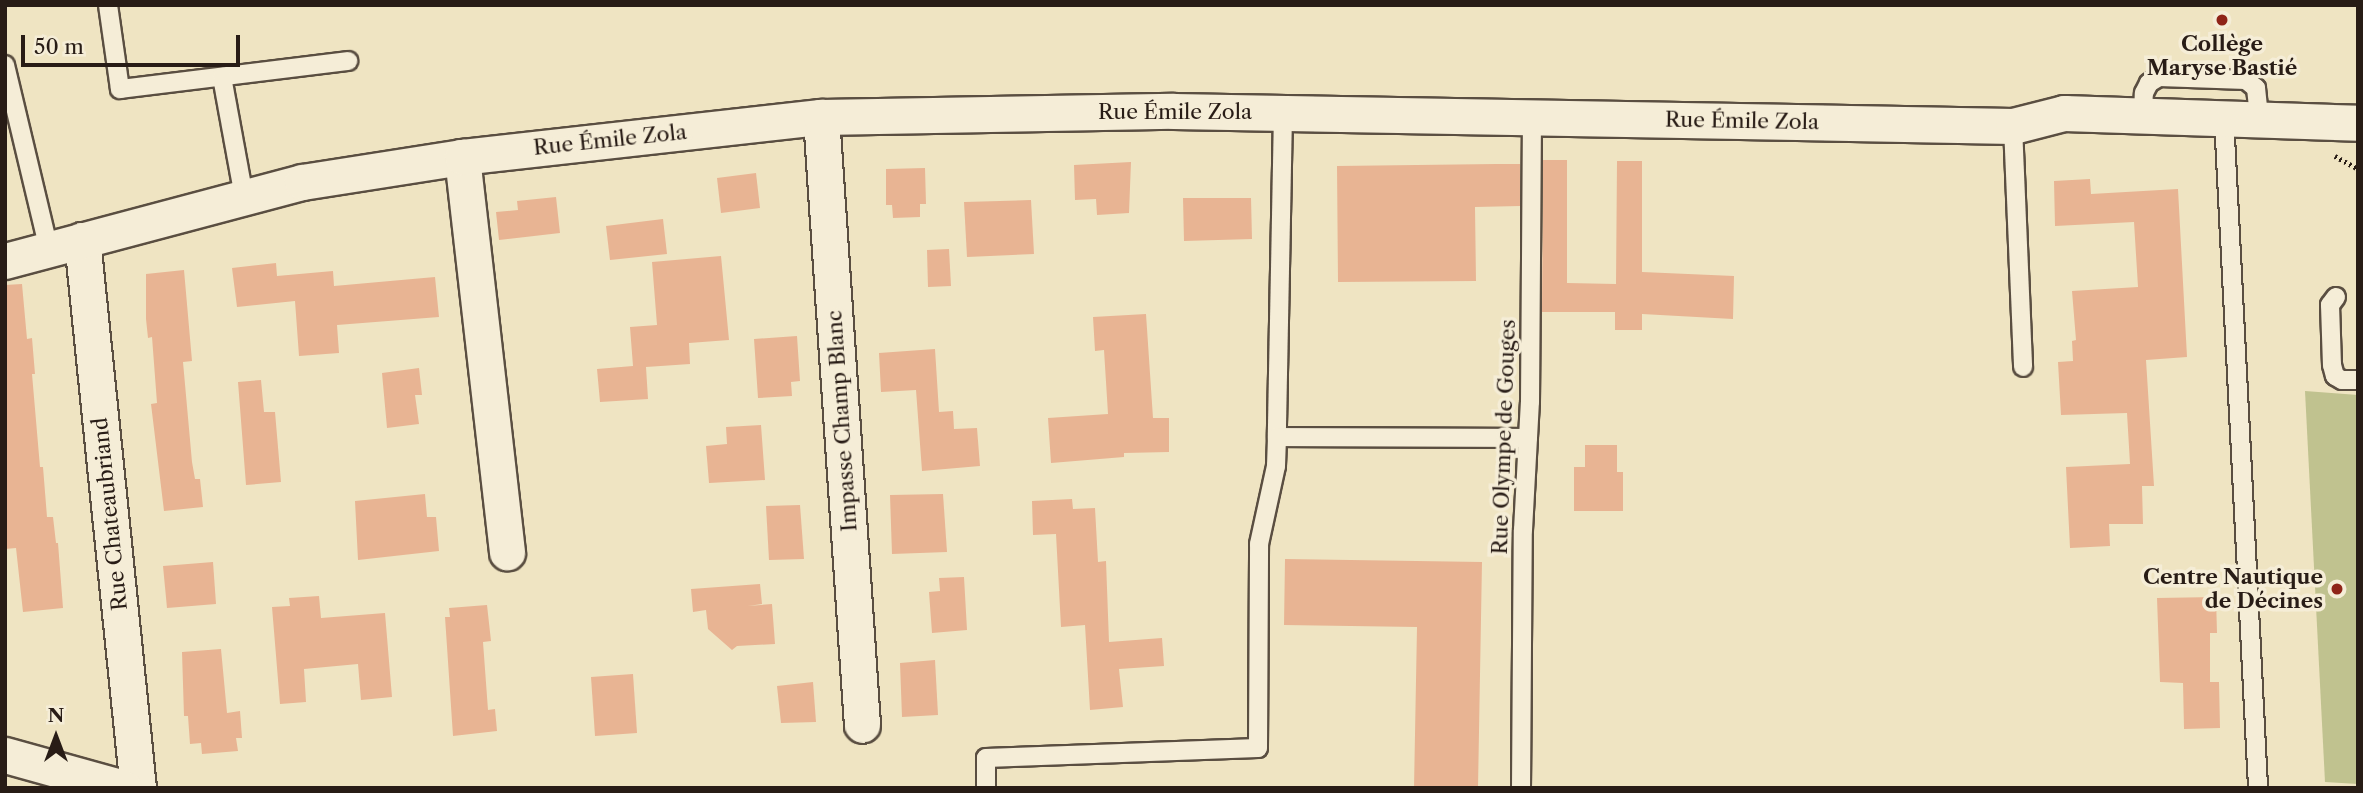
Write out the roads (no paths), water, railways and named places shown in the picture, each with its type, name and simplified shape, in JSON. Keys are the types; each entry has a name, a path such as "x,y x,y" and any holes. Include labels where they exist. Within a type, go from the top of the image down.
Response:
{"street":[{"name":"Rue Émile Zola","path":"5,261 302,182 462,157 821,117 1173,111 2012,126 2064,113 2358,122"},
{"name":"Impasse Champ Blanc","path":"821,117 862,725"},
{"path":"462,157 507,552"},
{"name":"Rue Chateaubriand","path":"82,240 138,788"},
{"path":"5,755 124,788"}],"lane":[{"path":"108,5 120,89 348,61"},
{"path":"5,65 49,249"},
{"path":"222,77 244,197"},
{"path":"2143,116 2144,93 2149,83 2159,77 2246,80 2256,88 2259,119"},
{"path":"986,788 986,758 1258,748 1259,544 1276,466 1283,113"},
{"name":"Rue Olympe de Gouges","path":"1521,788 1531,117"},
{"path":"2224,118 2258,788"},
{"path":"2012,126 2023,368"},
{"path":"2336,297 2330,305 2332,365 2335,376 2342,380 2358,380"},
{"path":"1277,438 1528,438"}],"place":[{"name":"Collège Maryse Bastié","path":"2222,20"},
{"name":"Centre Nautique de Décines","path":"2337,589"}]}
